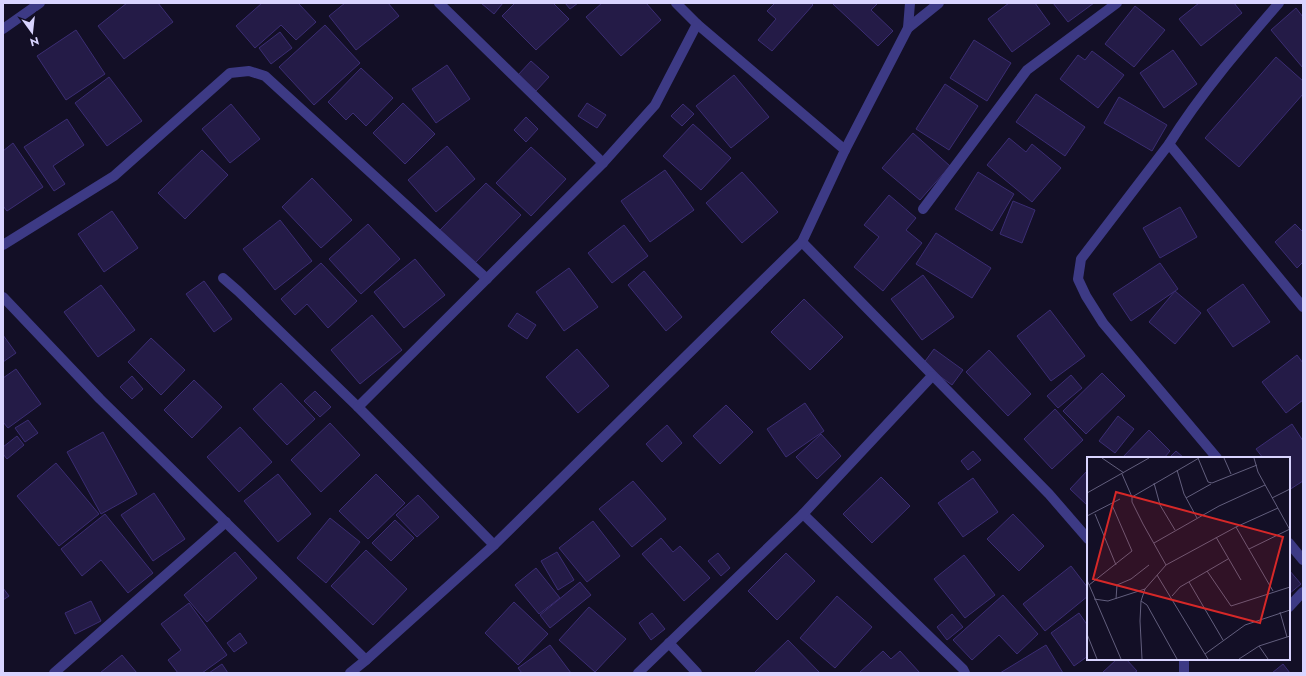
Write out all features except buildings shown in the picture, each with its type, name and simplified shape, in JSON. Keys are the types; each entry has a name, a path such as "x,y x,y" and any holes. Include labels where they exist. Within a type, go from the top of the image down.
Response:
{"street":[{"path":"3,29 40,3"},
{"path":"439,3 603,163"},
{"path":"676,3 697,24 845,150"},
{"path":"350,673 494,545 802,242 845,150 908,28 910,3"},
{"path":"908,28 939,3"},
{"path":"923,209 1027,70 1117,3"},
{"path":"1216,457 1103,323 1086,296 1078,279 1080,259 1169,144 1224,67 1279,3"},
{"path":"358,407 603,163 655,106 697,24"},
{"path":"3,245 114,176 230,73 249,70 265,76 487,279"},
{"path":"1169,144 1303,307"},
{"path":"802,242 1049,494 1087,538"},
{"path":"223,278 358,407 494,545"},
{"path":"3,298 100,399 366,660"},
{"path":"638,673 803,514 932,376"},
{"path":"803,514 963,669 965,673"},
{"path":"54,673 226,522"},
{"path":"1290,544 1303,560"},
{"path":"1290,606 1303,592"},
{"path":"669,643 697,673"},
{"path":"1184,660 1184,673"}]}
